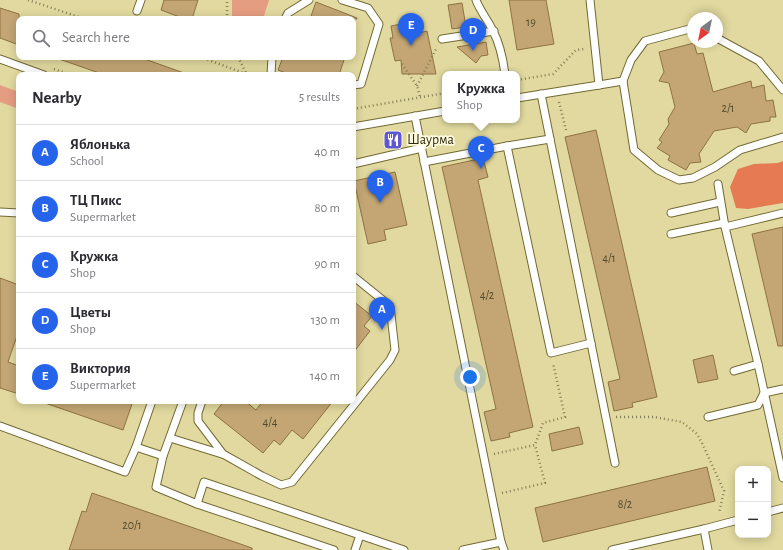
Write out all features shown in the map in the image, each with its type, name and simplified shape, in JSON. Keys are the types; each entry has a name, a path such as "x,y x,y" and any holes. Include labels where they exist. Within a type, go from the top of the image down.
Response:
{"lane":[{"path":"137,11 141,0"},
{"path":"286,16 288,13 309,0"},
{"path":"342,0 368,8 379,24 361,84 356,85"},
{"path":"476,0 478,6 494,31 502,55 505,71"},
{"path":"590,0 599,84"},
{"path":"687,30 645,40 630,60 623,81 634,150 658,170 679,180 693,178 715,167 740,150 783,138"},
{"path":"442,39 494,31"},
{"path":"723,41 759,61 783,90"},
{"path":"0,59 36,72"},
{"path":"271,72 272,60"},
{"path":"520,98 623,81"},
{"path":"541,94 615,463"},
{"path":"356,126 442,112"},
{"path":"415,116 491,496 504,550"},
{"path":"424,162 550,139"},
{"path":"507,146 551,353 591,342"},
{"path":"356,163 422,148"},
{"path":"718,184 724,225 758,364 783,478"},
{"path":"671,213 720,202"},
{"path":"0,212 16,213"},
{"path":"671,234 783,213"},
{"path":"356,278 390,306 395,350 390,360 356,402"},
{"path":"734,371 758,364"},
{"path":"764,393 783,389"},
{"path":"708,417 758,405 764,393"},
{"path":"0,426 125,472 136,447 151,404"},
{"path":"182,404 163,456 156,487 197,504 334,550"},
{"path":"201,404 198,413 198,421 223,454"},
{"path":"170,438 223,454 281,485 292,482 355,404"},
{"path":"136,447 163,456"},
{"path":"197,504 204,482 404,550"},
{"path":"771,511 783,508"},
{"path":"612,550 735,521"},
{"path":"704,529 708,550"},
{"path":"355,550 360,535"},
{"path":"463,550 501,542"}],"path":[{"path":"28,0 76,16"},
{"path":"227,0 227,16"},
{"path":"417,86 442,39"},
{"path":"520,80 553,74 576,50 595,48"},
{"path":"209,60 243,72"},
{"path":"240,60 246,72"},
{"path":"402,64 417,86 420,97"},
{"path":"356,108 442,93"},
{"path":"491,496 545,483 535,445 543,423 565,417 551,353"},
{"path":"606,417 654,417 682,422 697,434 724,491 717,526"},
{"path":"483,456 535,445"}],"shaded area":[{"path":"232,0 269,0 264,16 232,16"},
{"path":"0,85 16,91 16,108 0,102"},
{"path":"783,161 783,203 748,209 736,208 730,187 738,169 754,164 778,163"}],"building":[{"path":"164,0 198,0 193,16 177,16 161,10"},
{"path":"509,0 546,0 554,44 517,50"},
{"path":"316,2 352,16 311,16"},
{"path":"462,3 466,27 452,29 448,5"},
{"path":"0,8 19,14 19,16 16,16 16,44 0,38"},
{"path":"411,22 414,34 427,31 436,74 402,74 401,60 395,61 390,38 393,38 391,26"},
{"path":"486,42 488,55 481,56 476,63 457,47"},
{"path":"687,45 687,48 695,48 697,54 703,53 713,92 751,81 752,88 764,85 766,101 773,100 776,117 770,117 770,121 751,124 746,133 737,127 714,131 699,154 701,162 690,163 686,170 668,160 670,156 657,148 662,142 659,140 669,124 668,119 675,107 669,83 659,81 664,72 659,52"},
{"path":"62,60 147,60 181,72 96,72"},
{"path":"282,60 344,60 340,72 283,72 278,70"},
{"path":"596,130 657,397 632,403 633,407 614,411 608,382 620,379 565,137"},
{"path":"483,158 488,177 478,180 533,427 509,433 510,437 491,441 484,412 496,409 442,167"},
{"path":"395,172 407,225 384,230 386,240 368,244 356,190 356,181"},
{"path":"783,227 783,346 778,346 752,234"},
{"path":"0,278 16,284 16,339 8,362 16,365 16,393 0,388"},
{"path":"356,303 372,316 364,326 370,331 356,349"},
{"path":"713,355 718,379 698,383 693,360"},
{"path":"48,404 132,404 123,430"},
{"path":"222,404 249,404 256,410 261,404 331,404 303,439 292,430 280,445 274,440 263,453 214,414"},
{"path":"579,427 583,444 552,451 549,434"},
{"path":"707,467 715,501 543,542 535,508"},
{"path":"92,493 252,548 252,550 69,550 82,511 86,512"}],"place":[{"name":"Виктория","path":"411,46"},
{"name":"Цветы","path":"473,51"},
{"name":"Шаурма","path":"393,140"},
{"name":"Кружка","path":"481,169"},
{"name":"ТЦ Пикс","path":"380,203"},
{"name":"Яблонька","path":"382,330"}]}
